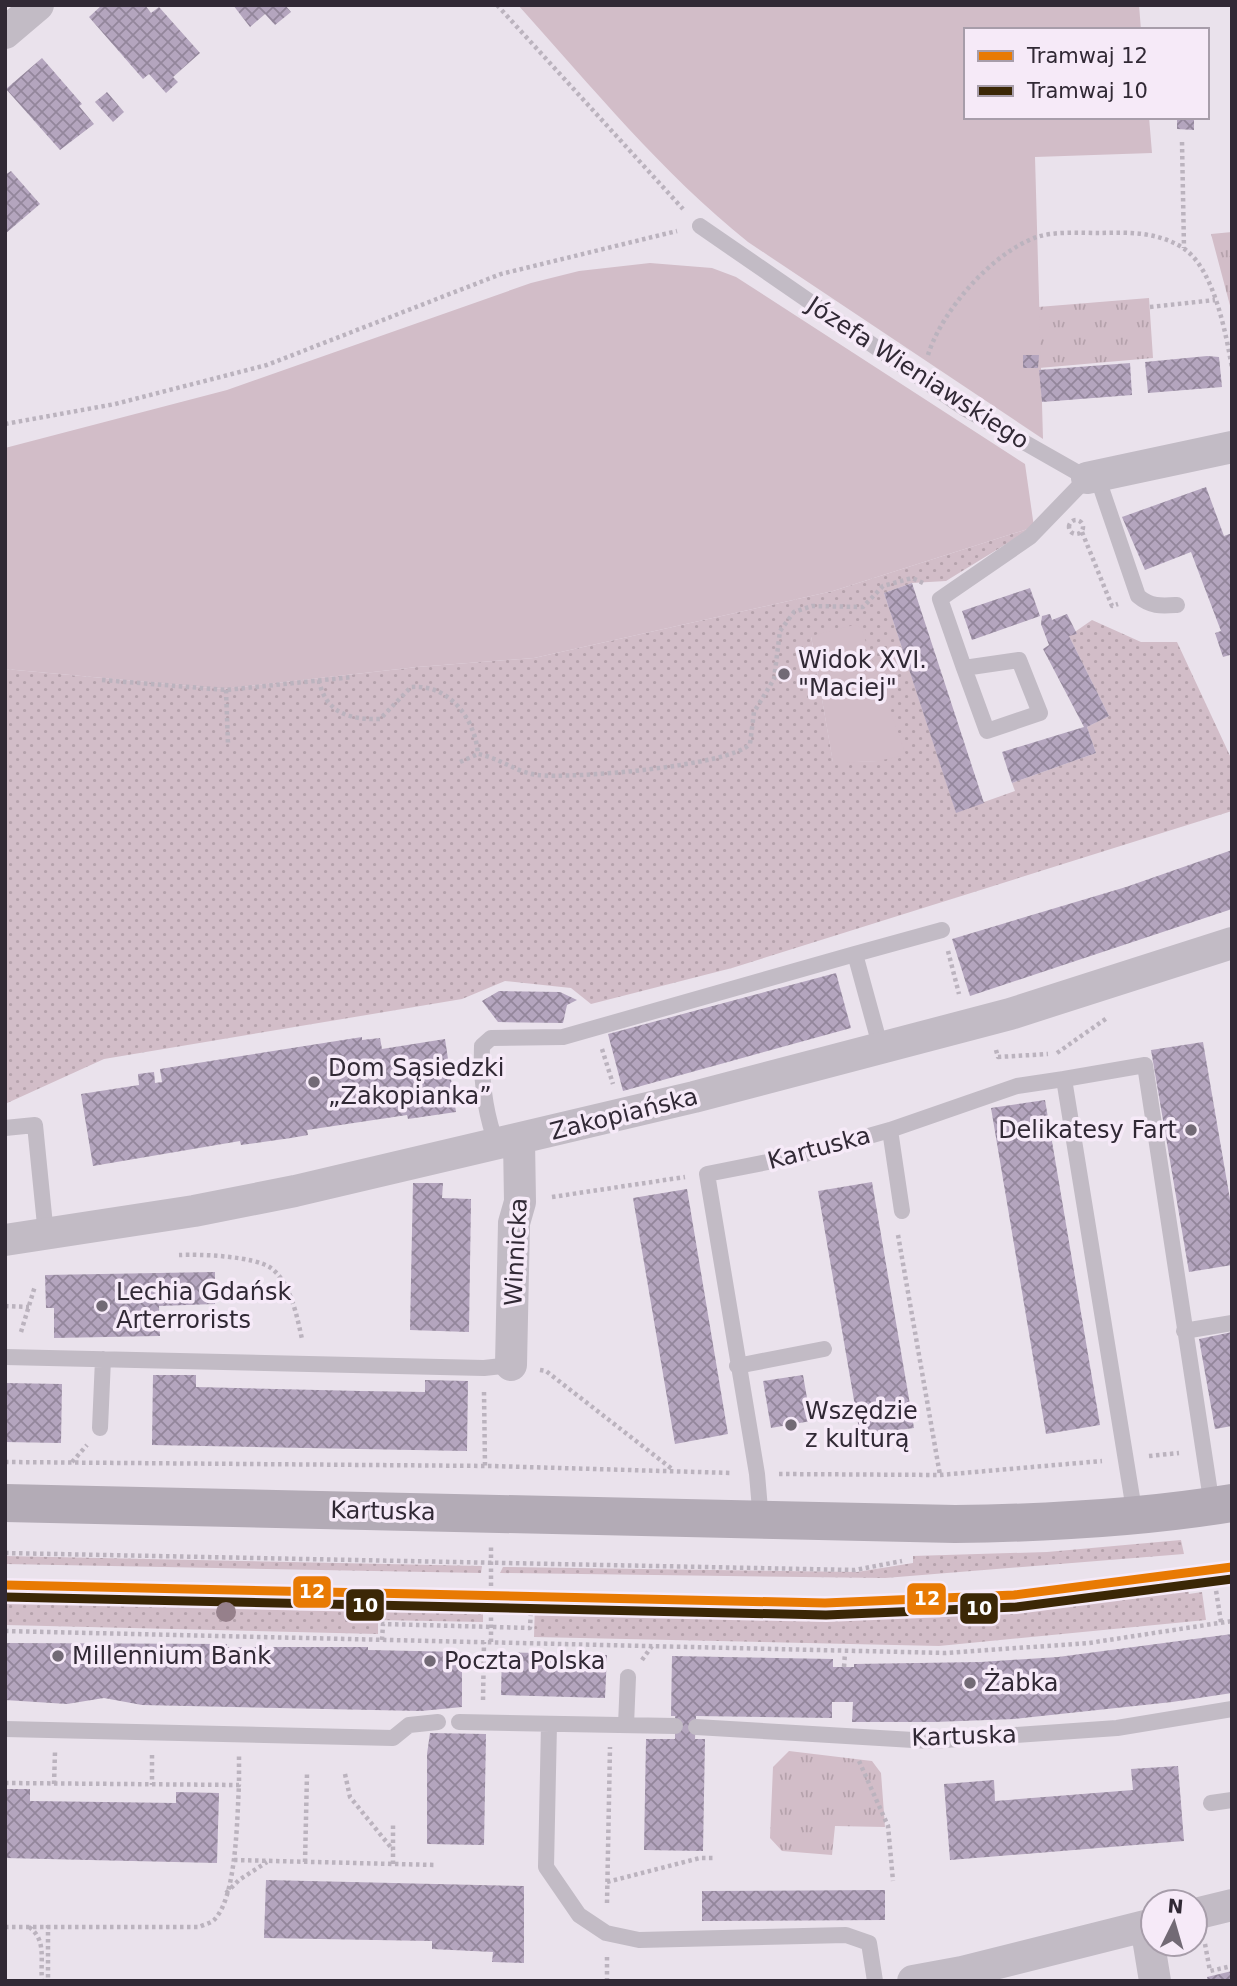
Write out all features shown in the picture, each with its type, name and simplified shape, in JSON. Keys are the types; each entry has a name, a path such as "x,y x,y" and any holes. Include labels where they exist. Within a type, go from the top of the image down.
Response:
{"main road":[{"name":"Kartuska","path":"5,1503 761,1521 1021,1524 1135,1516 1222,1505"}],"street":[{"path":"5,33 38,5"},
{"path":"1092,477 1232,447"},
{"name":"Zakopiańska","path":"5,1240 206,1208 508,1142 1010,1014 1232,943"},
{"name":"Winnicka","path":"508,1142 520,1202 514,1223 511,1365"},
{"path":"1209,1911 1232,1905"},
{"path":"913,1981 963,1976 1139,1928"},
{"path":"1153,1958 1155,1981"}],"lane":[{"name":"Józefa Wieniawskiego","path":"699,226 964,408 1092,477"},
{"path":"964,668 1019,660 1040,713 987,732 964,668 940,599 1030,537 1092,477 1138,596 1147,604 1157,607 1177,606"},
{"path":"508,1142 491,1128 481,1070 482,1046 491,1038 563,1037 942,930"},
{"path":"855,954 881,1049"},
{"name":"Kartuska","path":"707,1174 798,1156 890,1130 1017,1086 1145,1065 1202,1451 1222,1505"},
{"path":"1064,1079 1135,1516"},
{"path":"5,1128 35,1125 46,1235"},
{"path":"890,1130 902,1211"},
{"path":"707,1174 757,1474 761,1521"},
{"path":"1184,1331 1232,1323"},
{"path":"737,1366 824,1349"},
{"path":"5,1357 471,1367 511,1365"},
{"path":"100,1428 103,1359"},
{"path":"626,1725 628,1677"},
{"name":"Kartuska","path":"696,1727 930,1741 1117,1728 1232,1709"},
{"path":"5,1730 393,1738 409,1725 438,1722"},
{"path":"459,1722 675,1726"},
{"path":"549,1724 546,1867 579,1915 606,1933 639,1940 846,1935 869,1943 875,1981"},
{"path":"1211,1803 1232,1800"}],"path":[{"path":"5,425 115,404 267,365 501,274 699,226 497,5"},
{"path":"1182,142 1184,248"},
{"path":"920,379 930,349 953,307 984,271 1013,249 1039,236 1125,232 1154,235 1184,248 1201,266 1215,300 1232,368"},
{"path":"1150,307 1215,300"},
{"path":"460,762 478,754 495,757 509,769 539,775 639,771 730,756 750,744 754,712 774,679 776,643 780,631 794,612 812,606 863,607 883,586"},
{"path":"102,680 226,690 353,677"},
{"path":"319,680 326,700 336,712 357,720 380,719 411,687 428,686 452,698 477,739 478,754"},
{"path":"226,690 228,744"},
{"path":"942,930 962,1004"},
{"path":"1057,1053 1108,1020 1106,1012"},
{"path":"561,1195 707,1174"},
{"path":"902,1211 897,1228 940,1475"},
{"path":"179,1255 213,1254 271,1268 285,1287 302,1339"},
{"path":"19,1337 35,1286"},
{"path":"5,1306 29,1307"},
{"path":"511,1365 546,1371 673,1470"},
{"path":"5,1462 940,1475 1202,1451"},
{"path":"5,1553 855,1570 910,1560"},
{"path":"1221,1622 1215,1584 1232,1581"},
{"path":"382,1640 383,1624 492,1627 530,1628 531,1608 492,1609 492,1627 491,1642"},
{"path":"5,1631 845,1653 946,1653 1089,1643 1232,1621"},
{"path":"483,1723 484,1642"},
{"path":"844,1667 845,1653"},
{"path":"5,1927 199,1927 214,1920 226,1893 234,1860 239,1734"},
{"path":"847,1735 888,1826 892,1881"},
{"path":"610,1756 607,1880 700,1858 713,1858"},
{"path":"305,1862 307,1774"},
{"path":"345,1774 350,1797 393,1850"},
{"path":"5,1783 239,1785"},
{"path":"393,1824 393,1864"},
{"path":"234,1860 435,1865"},
{"path":"226,1893 239,1880 268,1861"},
{"path":"48,1925 48,1981"},
{"path":"28,1926 37,1933 42,1945 42,1981"},
{"path":"607,1957 607,1981"}],"green space":[{"path":"518,5 1139,5 1141,28 964,28 964,119 1149,119 1152,153 1035,157 1043,439 748,242 686,187"},
{"path":"1232,232 1232,313 1211,234"},
{"path":"650,263 712,268 736,277 1025,464 1034,527 833,591 534,658 417,667 223,689 5,669 5,448 227,390 531,283 579,271"},
{"path":"1149,298 1153,358 1039,368 1038,307"},
{"path":"1034,527 946,581 912,583 884,593 956,812 1015,791 1012,783 1096,753 1087,727 1109,716 1069,636 1092,620 1141,642 1177,642 1232,760 1232,811 732,968 591,1004 571,988 505,981 462,999 104,1059 5,1104 5,669 223,689 417,667 534,658 833,591","holes":["811,636 878,761 833,762"]},
{"path":"854,625 861,628 906,755 878,761 833,763 811,636"},
{"path":"1181,1540 1184,1554 885,1578 500,1573 503,1567 857,1572 913,1563 913,1556 1047,1552"},
{"path":"5,1556 482,1566 481,1573 5,1564"},
{"path":"1187,1581 1189,1594 1202,1592 1206,1620 939,1646 534,1637 535,1604 912,1608 1073,1598"},
{"path":"5,1593 483,1602 483,1622 378,1620 378,1634 5,1625"},
{"path":"789,1751 872,1761 881,1773 885,1827 835,1826 832,1855 782,1851 770,1838 773,1767"}],"building":[{"path":"102,5 145,5 151,13 159,7 200,53 173,77 178,82 166,93 149,74 143,79 89,17"},
{"path":"233,5 285,5 291,12 275,25 265,14 250,27"},
{"path":"42,58 82,104 79,106 94,124 60,150 6,89"},
{"path":"107,92 124,112 113,122 95,102"},
{"path":"1177,119 1194,119 1194,130 1177,129"},
{"path":"11,171 40,204 5,234 5,175"},
{"path":"1023,355 1039,355 1038,368 1023,368"},
{"path":"1219,357 1222,387 1148,393 1145,362"},
{"path":"1130,363 1132,395 1042,402 1039,370"},
{"path":"1206,487 1224,536 1232,533 1231,660 1230,655 1223,657 1215,633 1221,631 1191,552 1145,570 1122,517"},
{"path":"912,583 984,803 956,813 884,593"},
{"path":"1030,588 1040,616 972,640 962,611"},
{"path":"1050,614 1052,620 1067,614 1077,634 1069,636 1109,716 1087,727 1096,753 1012,783 1002,752 1084,727 1043,649 1049,645 1041,624 1042,616"},
{"path":"1232,850 1232,909 970,996 952,939 1126,887"},
{"path":"836,973 851,1028 623,1091 608,1034"},
{"path":"499,991 560,992 577,1000 567,1005 563,1023 498,1022 482,1001"},
{"path":"362,1037 362,1040 380,1038 382,1049 445,1039 456,1112 408,1119 407,1115 307,1130 308,1135 291,1138 241,1145 240,1141 93,1166 81,1094 139,1085 138,1074 154,1072 155,1083 162,1082 160,1069"},
{"name":"Delikatesy Fart","path":"1203,1042 1232,1211 1232,1265 1189,1272 1151,1050"},
{"path":"1045,1100 1100,1425 1046,1434 991,1108"},
{"path":"872,1182 914,1428 860,1435 818,1191"},
{"path":"413,1183 443,1183 442,1198 471,1199 469,1332 410,1330"},
{"path":"687,1189 728,1434 675,1444 633,1198"},
{"path":"215,1272 215,1304 159,1306 160,1336 54,1338 54,1308 46,1308 45,1275"},
{"path":"1232,1332 1232,1426 1215,1429 1199,1339"},
{"path":"153,1375 196,1375 196,1387 361,1391 425,1392 425,1380 468,1381 467,1451 152,1445"},
{"path":"803,1375 811,1421 771,1428 763,1381"},
{"path":"5,1383 62,1384 61,1443 5,1442"},
{"path":"1232,1634 1232,1693 1014,1719 852,1722 853,1702 832,1702 832,1718 696,1716 695,1739 705,1739 703,1851 644,1850 646,1739 675,1739 675,1716 671,1716 672,1656 833,1659 833,1667 854,1667 854,1664 981,1662 1058,1657"},
{"path":"5,1643 227,1644 227,1647 368,1647 368,1650 462,1652 462,1707 421,1711 142,1705 104,1698 67,1704 5,1700"},
{"path":"502,1652 607,1655 605,1698 501,1695"},
{"path":"430,1733 486,1734 484,1845 427,1844 427,1754"},
{"path":"1178,1766 1184,1841 950,1860 944,1784 994,1780 995,1801 1133,1790 1131,1769"},
{"path":"5,1789 30,1789 30,1801 176,1803 176,1792 219,1793 217,1863 5,1858"},
{"path":"266,1880 524,1886 524,1963 492,1962 493,1952 432,1949 432,1941 264,1938"},
{"path":"885,1890 885,1920 702,1921 702,1891"},
{"path":"1232,1971 1232,1981 1208,1981 1207,1977"}],"tram line":[{"name":"12","path":"5,1585 825,1603 1014,1595 1232,1567"},
{"name":"10","path":"5,1597 826,1615 1016,1607 1232,1579"}],"place":[{"name":"Widok XVI. \"Maciej\"","path":"784,674"},
{"name":"Dom Sąsiedzki „Zakopianka”","path":"314,1082"},
{"name":"Delikatesy Fart","path":"1191,1130"},
{"name":"Lechia Gdańsk Arterrorists","path":"102,1306"},
{"name":"Wszędzie z kulturą","path":"791,1425"},
{"name":"Millennium Bank","path":"58,1656"},
{"name":"Poczta Polska","path":"430,1661"},
{"name":"Żabka","path":"970,1683"}]}
